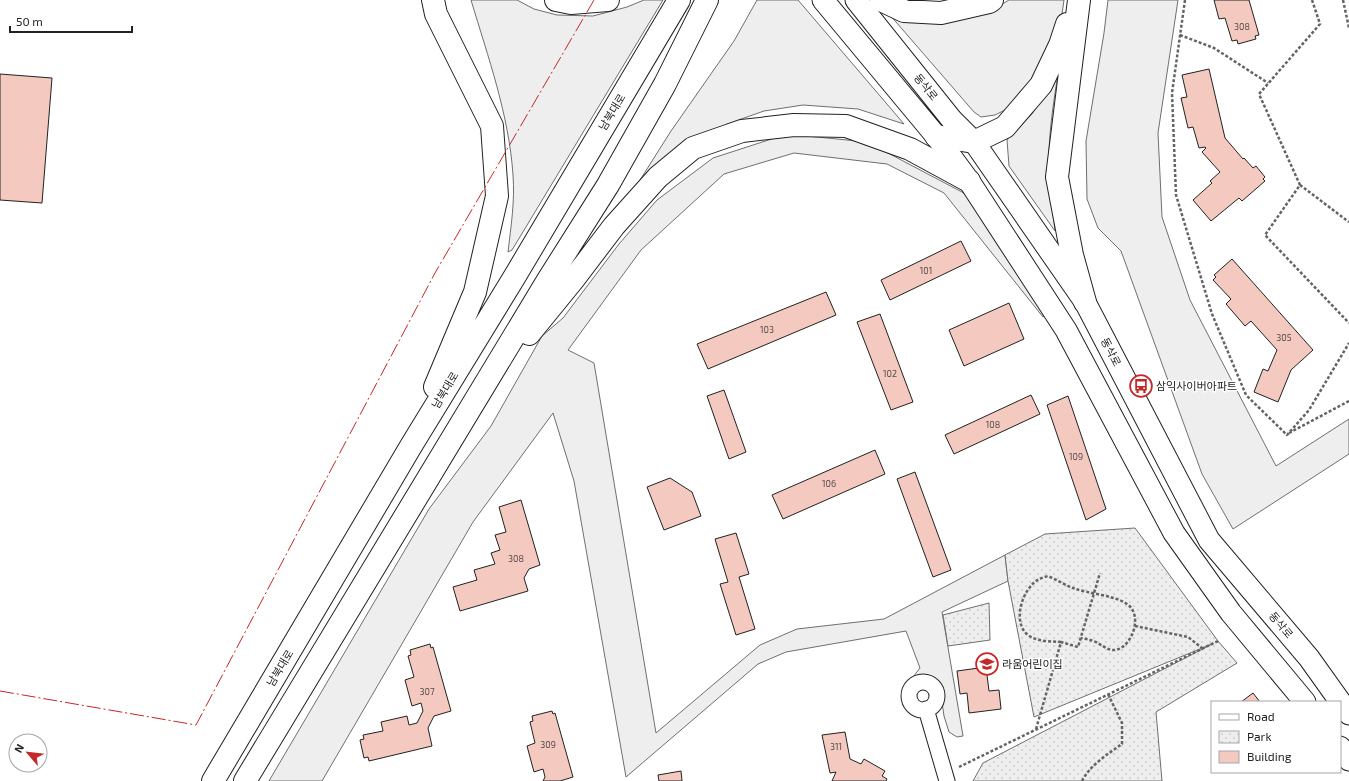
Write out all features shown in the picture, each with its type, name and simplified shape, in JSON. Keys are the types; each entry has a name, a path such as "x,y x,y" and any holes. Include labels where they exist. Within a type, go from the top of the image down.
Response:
{"highway":[{"path":"411,446 475,292 496,196 492,126 436,14 433,0"},
{"path":"556,0 571,3 608,0"},
{"name":"남북대로","path":"213,781 411,446 515,276 679,0"},
{"path":"245,781 548,280 608,185 665,84 707,0"},
{"path":"665,84 721,0"},
{"path":"881,0 904,11 941,13 992,0"},
{"path":"936,136 974,142 1005,127 1041,85 1060,45 1075,0"},
{"path":"1079,0 1057,177 1072,255 1085,302"},
{"path":"483,388 573,280 614,226 658,177 693,148 742,131 794,124 846,126 910,149 969,181"}],"main road":[{"path":"823,0 936,136 969,181 1066,330 1174,533 1231,613 1304,701"},
{"name":"동삭로","path":"856,0 952,120 974,142 1085,302 1209,540 1308,658 1339,701"},
{"name":"동삭로","path":"1341,703 1349,714"},
{"path":"1341,748 1349,760"}],"street":[{"path":"926,709 947,781"}],"path":[{"path":"1185,0 1172,93 1176,195 1212,314 1246,395 1287,435"},
{"path":"1312,0 1320,24 1259,94 1300,185 1349,222"},
{"path":"1343,0 1349,28"},
{"path":"1180,35 1214,48 1268,83"},
{"path":"1300,185 1265,235 1349,323"},
{"path":"1287,435 1309,410 1349,343"},
{"path":"1287,435 1349,401"},
{"path":"1081,638 1094,641 1114,651 1121,648 1131,640 1136,618 1133,608 1113,598 1094,594 1072,588 1048,576 1039,578 1030,586 1021,607 1020,627 1029,636 1042,641 1061,642 1078,647 1081,638 1094,594 1100,573"},
{"path":"1135,626 1188,637 1202,648"},
{"path":"959,767 1218,641"},
{"path":"1036,730 1061,642"},
{"path":"1082,781 1085,775 1101,759 1122,744 1122,723 1108,694"}],"green space":[{"path":"471,0 517,0 534,9 557,15 593,16 627,7 644,0 663,0 512,250 508,252 513,194 511,153 497,86"},
{"path":"757,0 798,0 904,124 858,109 803,105 764,111 727,124 687,145 640,180 671,131 734,41"},
{"path":"1009,0 1064,0 1060,28 1040,72 1015,105 995,115 981,117 974,112 883,7 975,14"},
{"path":"1108,0 1178,0 1158,133 1162,217 1190,300 1276,466 1349,419 1349,454 1233,529 1202,474 1121,251 1098,228 1087,199 1086,141"},
{"path":"1058,74 1051,122 1049,151 1050,181 1055,231 1009,166 1007,140 1032,114"},
{"path":"787,134 867,142 962,192 973,201 1048,310 1043,317 944,193 887,164 794,153 724,174 641,250 568,350 594,363 656,733 760,645 797,629 884,619 1005,555 1008,581 942,612 963,736 957,737 949,732 944,716 940,689 926,680 909,682 920,668 906,631 786,652 758,664 626,777 574,481 553,413 473,522 322,781 269,781 429,509 491,426 542,336 563,318 619,244 657,200 713,158"},
{"path":"1135,528 1218,641 1237,663 1156,712 1162,781 973,781 983,763 1212,644 1034,717 1008,581 1005,555 1045,534"},
{"path":"989,603 990,640 948,646 943,615"}],"building":[{"path":"1214,0 1249,0 1259,35 1255,36 1256,39 1238,44 1237,40 1232,41 1225,18 1219,19"},
{"path":"1209,69 1225,138 1243,159 1244,158 1253,168 1256,166 1265,177 1263,179 1265,181 1242,201 1239,198 1211,221 1193,200 1212,183 1210,181 1220,172 1202,152 1206,148 1199,148 1193,127 1188,128 1181,98 1187,97 1182,75"},
{"path":"0,74 52,78 42,203 0,200"},
{"path":"961,241 971,261 890,300 881,280"},
{"path":"1232,259 1313,350 1291,370 1278,402 1254,392 1263,369 1268,371 1277,350 1251,321 1245,326 1226,304 1231,299 1213,280 1216,277 1214,275"},
{"path":"826,292 836,315 708,369 697,344"},
{"path":"1009,303 1024,339 964,366 949,330"},
{"path":"880,314 913,402 891,410 857,322"},
{"path":"724,390 746,452 729,459 707,396"},
{"path":"1031,395 1040,414 954,454 945,435"},
{"path":"1068,396 1106,509 1086,520 1047,405"},
{"path":"875,450 885,474 783,519 772,495"},
{"path":"915,472 951,570 933,577 897,479"},
{"path":"670,478 692,492 701,516 664,530 647,487"},
{"path":"521,500 540,565 529,569 524,578 528,591 460,611 453,587 477,580 474,570 495,564 491,553 500,550 495,535 506,532 499,507"},
{"path":"736,533 749,574 739,577 755,629 736,635 720,584 728,582 715,539"},
{"path":"430,644 431,648 433,647 451,711 434,716 428,728 432,746 369,761 368,757 364,758 360,740 364,739 363,735 383,731 381,722 407,716 409,725 417,723 423,711 421,703 412,706 405,680 414,677 408,656 411,655 410,650"},
{"path":"986,667 989,691 999,690 1001,709 969,713 967,693 960,694 957,671"},
{"path":"1253,693 1259,701 1242,701"},
{"path":"552,711 553,714 555,713 573,777 560,781 543,781 545,777 543,769 534,772 527,746 535,743 530,722 533,721 532,716"},
{"path":"845,732 850,759 861,764 864,759 885,771 882,776 887,779 886,781 832,781 836,772 830,773 822,735"},
{"path":"681,771 682,781 659,781 658,775"}],"power":[{"path":"0,691 196,725 435,273 594,0"}],"place":[{"name":"삼익사이버아파트","path":"1141,386"},
{"name":"라움어린이집","path":"987,664"}]}
